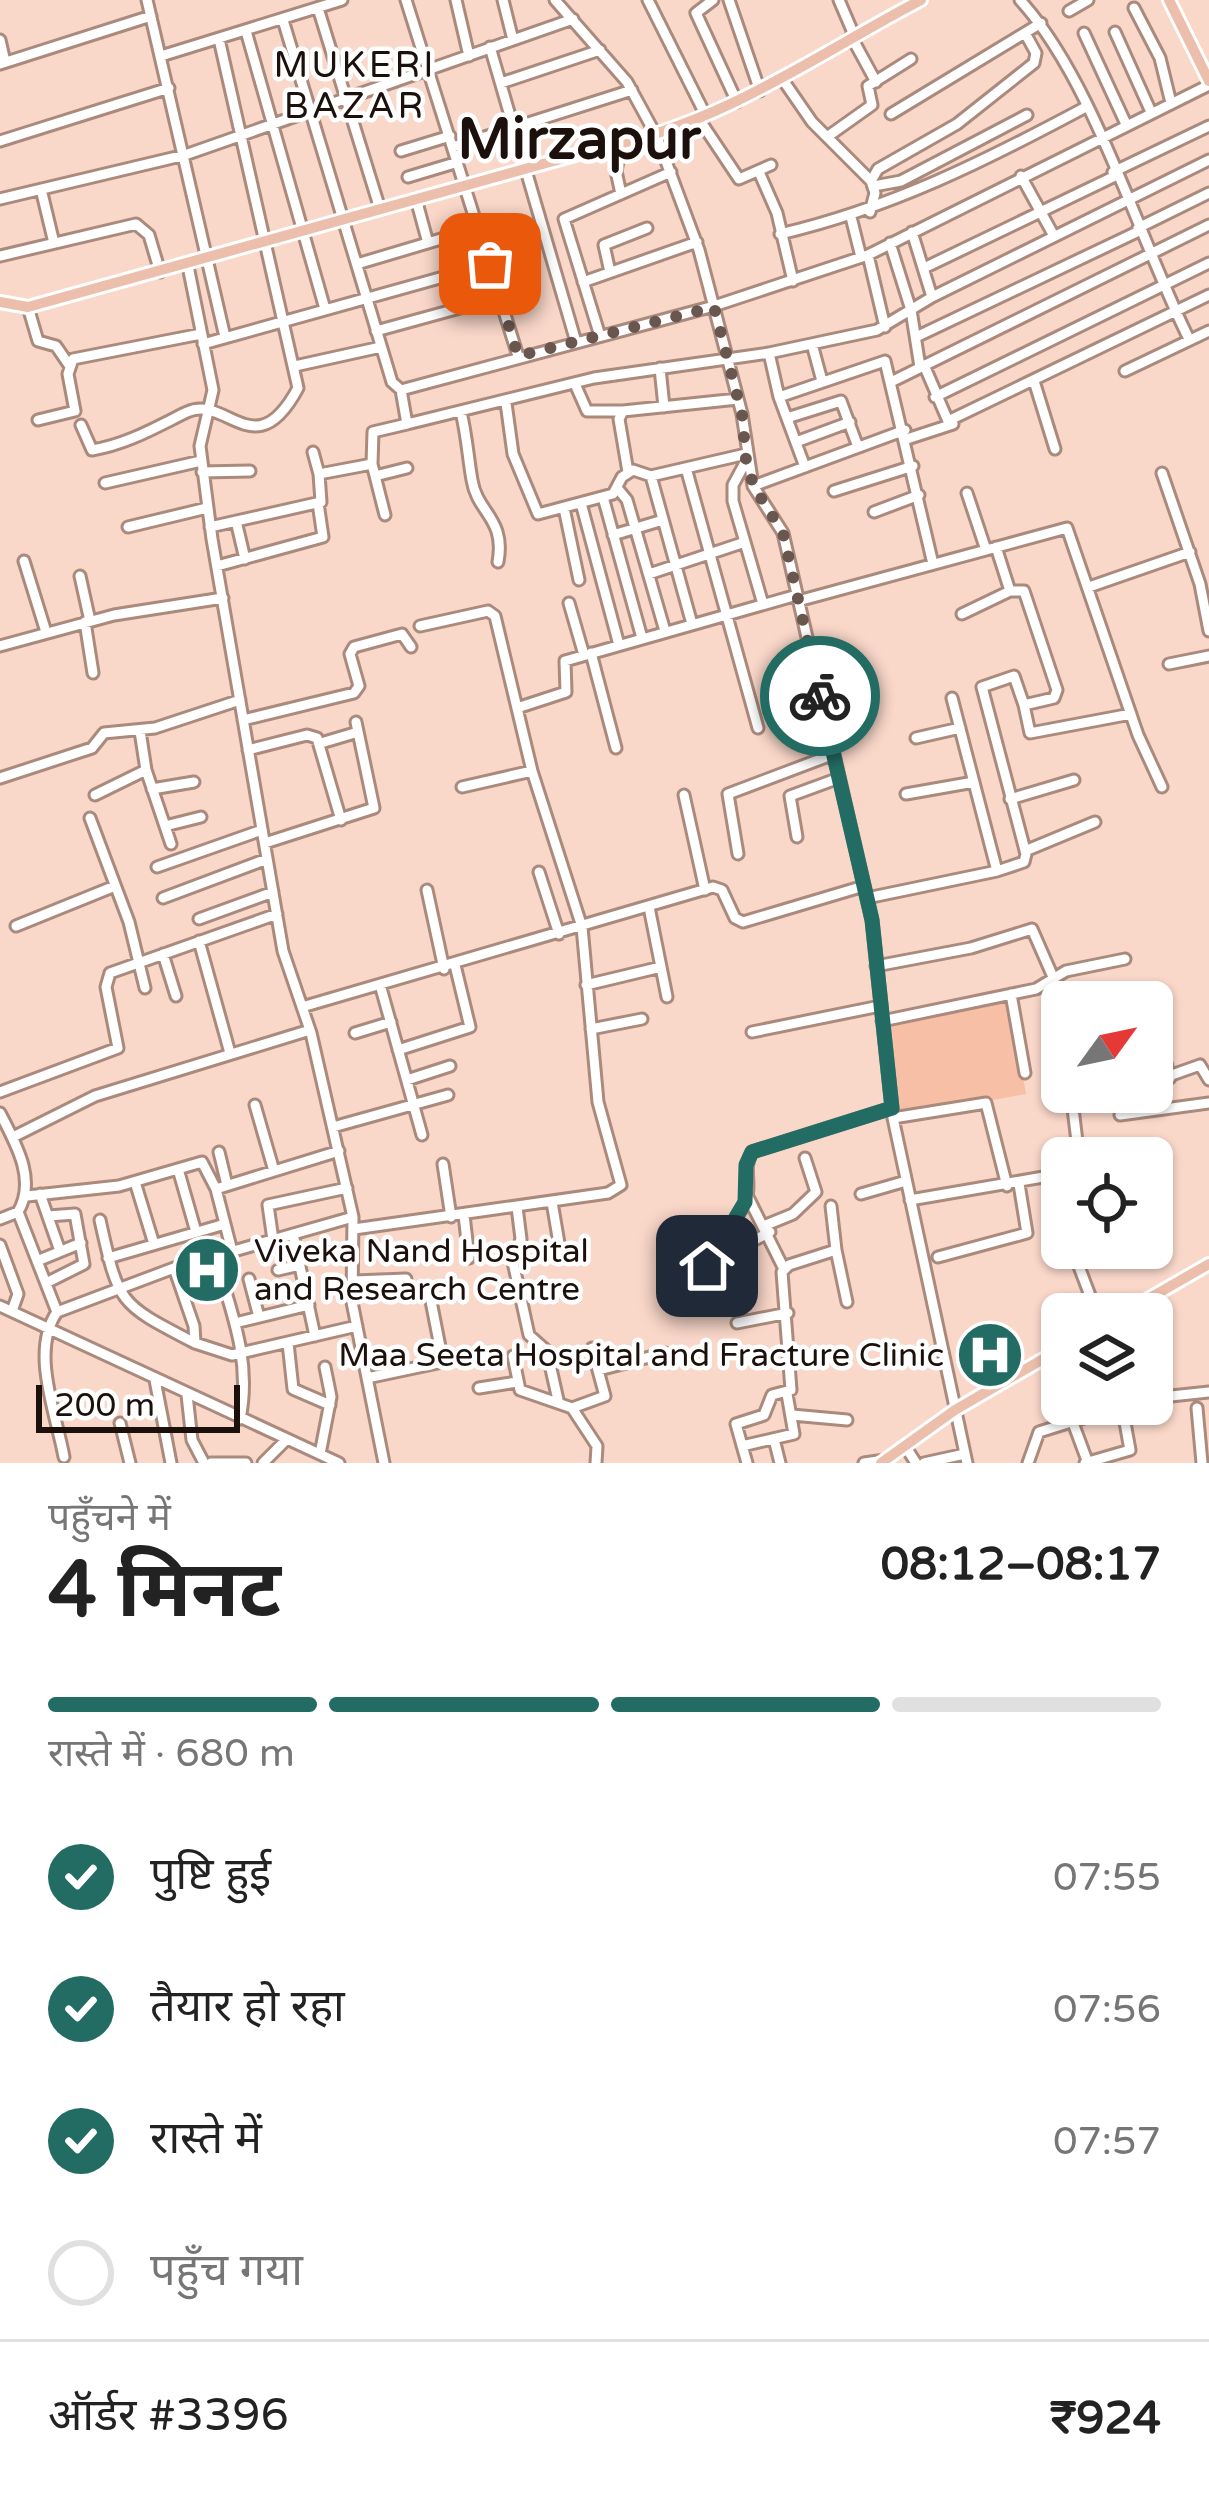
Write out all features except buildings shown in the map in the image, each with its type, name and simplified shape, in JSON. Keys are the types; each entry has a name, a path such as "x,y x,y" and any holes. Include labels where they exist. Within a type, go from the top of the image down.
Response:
{"main road":[{"path":"1169,0 1209,83"},
{"path":"0,302 28,308 526,169 658,137 760,93 915,1"},
{"path":"1159,1293 1209,1264"},
{"path":"883,1461 956,1410 1041,1360"}],"street":[{"path":"147,0 225,338"},
{"path":"161,56 342,0"},
{"path":"406,0 518,356"},
{"path":"456,0 469,56"},
{"path":"503,0 513,40"},
{"path":"555,0 632,90 658,137 697,242 738,399 754,487 783,533 865,892 892,1113 966,1459 920,1463 905,1446"},
{"path":"0,199 185,154 273,126 571,17 577,0"},
{"path":"713,0 696,13 737,102"},
{"path":"729,0 760,93"},
{"path":"839,0 876,82"},
{"path":"886,0 892,15"},
{"path":"1021,0 1041,23 1098,136 1189,339"},
{"path":"1069,11 1088,0"},
{"path":"647,2 734,176 742,181 771,165"},
{"path":"318,8 380,209"},
{"path":"1134,8 1160,58 1171,103"},
{"path":"0,40 3,63 151,16"},
{"path":"283,20 392,382 401,390 407,424"},
{"path":"891,114 1041,23"},
{"path":"246,31 326,309"},
{"path":"1115,32 1151,112"},
{"path":"870,212 878,169 957,124 1034,63 1036,53 1025,33"},
{"path":"1084,33 1126,124"},
{"path":"81,425 88,448 97,450 176,422 189,411 260,425 274,423 298,388 218,39"},
{"path":"490,47 577,342"},
{"path":"501,82 600,50"},
{"path":"827,137 872,106 866,89 911,59"},
{"path":"783,80 827,137 873,184"},
{"path":"401,390 714,307 865,256 1209,83"},
{"path":"0,141 169,88"},
{"path":"400,152 514,128 632,90"},
{"path":"780,234 870,212 967,171 1084,108"},
{"path":"873,184 901,181 1027,115"},
{"path":"924,268 1209,126"},
{"path":"621,194 616,171 622,143"},
{"path":"385,515 374,470 373,432 575,383 769,353 886,327 932,297 1209,160"},
{"path":"408,177 458,162"},
{"path":"600,335 564,220 670,172"},
{"path":"759,172 793,281"},
{"path":"1022,176 1054,236"},
{"path":"41,189 54,243"},
{"path":"916,337 1209,194"},
{"path":"416,199 428,243"},
{"path":"851,217 886,327"},
{"path":"0,256 140,225 149,235 160,272"},
{"path":"893,381 1209,225"},
{"path":"357,265 478,228"},
{"path":"610,272 604,245 647,228"},
{"path":"912,232 932,297"},
{"path":"583,282 697,242"},
{"path":"890,243 922,366 946,424"},
{"path":"935,397 1209,263"},
{"path":"69,365 81,356 225,338 490,264"},
{"path":"188,266 213,390 201,467 210,527 277,914 310,1030 354,1223 357,1326 384,1463"},
{"path":"946,424 1209,295"},
{"path":"376,331 500,297"},
{"path":"28,308 38,341 56,346 69,365 74,411 38,420"},
{"path":"1125,371 1209,331"},
{"path":"812,344 822,381"},
{"path":"295,366 381,347"},
{"path":"769,353 779,397 805,467"},
{"path":"779,397 883,360 906,434 933,564"},
{"path":"660,368 664,407"},
{"path":"1034,381 1055,449"},
{"path":"575,383 586,410 623,412 738,399"},
{"path":"787,418 841,400 858,447"},
{"path":"506,403 513,454 522,465 538,514 618,489 628,472 619,419 623,412"},
{"path":"461,412 474,466 472,482 498,527 498,562"},
{"path":"754,487 858,447 963,421"},
{"path":"796,442 850,422"},
{"path":"210,527 318,503 324,496 313,452"},
{"path":"628,472 638,470 651,476 746,457"},
{"path":"746,457 732,492 763,604"},
{"path":"834,491 913,466"},
{"path":"105,483 201,467 250,471"},
{"path":"320,475 407,468"},
{"path":"686,468 758,728"},
{"path":"1162,473 1207,608 1209,631"},
{"path":"651,476 692,623"},
{"path":"618,489 635,528 665,631"},
{"path":"967,493 1010,591"},
{"path":"874,512 919,495"},
{"path":"603,497 642,638"},
{"path":"217,566 323,537 318,503"},
{"path":"580,503 619,644"},
{"path":"128,527 207,508"},
{"path":"564,508 579,580"},
{"path":"614,535 663,520"},
{"path":"236,521 245,559"},
{"path":"517,708 566,692 563,662 763,604 1067,528 1131,713 1162,787"},
{"path":"649,574 745,542"},
{"path":"1089,587 1190,552"},
{"path":"24,561 46,632"},
{"path":"80,576 92,674"},
{"path":"962,614 1010,591 1024,591 1057,690 1054,698 1024,705"},
{"path":"0,646 88,621 223,598"},
{"path":"568,603 616,748"},
{"path":"64,1457 46,1363 47,1327 57,1312 174,1268 293,1234 552,1202 614,1192 621,1184 598,1102 582,927 532,771 494,613 420,626"},
{"path":"243,720 354,693 359,686 350,654 354,647 402,634 411,647"},
{"path":"1169,664 1209,656"},
{"path":"302,1007 381,988 705,890 722,890 734,918 742,922 865,892 997,871 1024,862 982,687 1014,676 1029,730 1036,736 1131,713"},
{"path":"952,698 997,871"},
{"path":"0,778 92,748 104,733 140,731 240,700"},
{"path":"265,844 370,811 377,803 357,727 321,743"},
{"path":"916,738 960,728"},
{"path":"140,731 146,770 172,844"},
{"path":"248,750 312,734 321,743 340,820"},
{"path":"738,854 728,794 834,754"},
{"path":"94,795 146,770"},
{"path":"462,787 532,771"},
{"path":"797,837 790,796 839,778"},
{"path":"1010,800 1074,780"},
{"path":"152,789 194,782"},
{"path":"906,794 974,782"},
{"path":"684,795 705,890"},
{"path":"165,826 201,817"},
{"path":"90,818 145,988"},
{"path":"1025,851 1095,822"},
{"path":"157,867 262,830"},
{"path":"164,898 267,859"},
{"path":"539,872 559,934"},
{"path":"16,926 115,886"},
{"path":"398,1050 470,1027 427,890"},
{"path":"200,919 273,892"},
{"path":"649,907 667,997"},
{"path":"0,1092 118,1048 105,980 110,973 277,914"},
{"path":"877,966 971,948 1029,928 1052,981 1066,971 1125,959"},
{"path":"199,941 230,1053"},
{"path":"163,954 176,996"},
{"path":"586,985 661,967"},
{"path":"882,1021 1041,984"},
{"path":"381,988 422,1136"},
{"path":"1011,994 1025,1073"},
{"path":"752,1032 880,1006"},
{"path":"591,1029 643,1019"},
{"path":"355,1033 391,1022"},
{"path":"13,1137 95,1096 310,1030"},
{"path":"1173,1077 1205,1061 1209,1080"},
{"path":"407,1080 449,1066"},
{"path":"333,1127 448,1095"},
{"path":"742,1446 794,1434 784,1269 747,1195 746,1165 760,1148 892,1113 986,1102 1027,1233 938,1257"},
{"path":"1120,1115 1209,1103"},
{"path":"256,1106 274,1171"},
{"path":"0,1113 13,1137 27,1196 18,1212 0,1220"},
{"path":"221,1187 339,1151"},
{"path":"219,1152 232,1251"},
{"path":"669,1279 715,1260 793,1214 816,1192 805,1158"},
{"path":"27,1196 135,1182 205,1164 221,1187"},
{"path":"443,1164 452,1216"},
{"path":"178,1169 196,1232"},
{"path":"910,1200 1041,1178"},
{"path":"861,1194 906,1181"},
{"path":"135,1182 154,1244"},
{"path":"273,1240 268,1205 347,1188"},
{"path":"40,1194 61,1251"},
{"path":"715,1260 718,1241 747,1195"},
{"path":"552,1202 561,1256"},
{"path":"831,1206 847,1302"},
{"path":"517,1207 521,1239 512,1262 529,1335 547,1351 558,1400"},
{"path":"18,1212 57,1312"},
{"path":"46,1283 83,1267 75,1214 48,1216"},
{"path":"464,1215 469,1258"},
{"path":"100,1220 115,1288 131,1309 195,1343 222,1354 244,1353 357,1326"},
{"path":"108,1258 225,1224"},
{"path":"293,1234 315,1336"},
{"path":"37,1261 81,1243"},
{"path":"784,1269 836,1250"},
{"path":"1,1253 18,1294 12,1312"},
{"path":"214,1256 244,1353 247,1388 240,1418"},
{"path":"278,1270 300,1265"},
{"path":"174,1268 195,1343"},
{"path":"249,1279 260,1317"},
{"path":"354,1281 406,1279"},
{"path":"430,1296 442,1362"},
{"path":"235,1323 308,1305"},
{"path":"0,1306 339,1463"},
{"path":"737,1323 788,1313"},
{"path":"288,1342 293,1389 330,1405"},
{"path":"572,1408 604,1396 592,1348"},
{"path":"599,1370 665,1353"},
{"path":"513,1356 523,1394 558,1400 572,1408 598,1446 596,1463"},
{"path":"367,1378 466,1357"},
{"path":"320,1454 330,1405 325,1367"},
{"path":"154,1380 171,1463"},
{"path":"479,1388 517,1382"},
{"path":"1173,1396 1209,1392"},
{"path":"747,1463 738,1422 764,1415 772,1394 788,1394"},
{"path":"187,1395 192,1440 207,1463 246,1463"},
{"path":"1197,1408 1202,1463"},
{"path":"792,1415 847,1420"},
{"path":"120,1423 130,1463"},
{"path":"1028,1463 1039,1432 1061,1425"},
{"path":"1074,1425 1087,1463 1116,1459 1132,1447 1128,1425"},
{"path":"263,1463 287,1439"},
{"path":"774,1439 780,1463"},
{"path":"864,1463 883,1461"}],"shaded area":[{"path":"1009,1001 1026,1094 899,1117 888,1025"}],"way so far":[{"path":"490,264 518,356 714,307 742,414 746,460 754,487 783,533 820,696"}],"place":[{"name":"Viveka Nand Hospital and Research Centre","path":"207,1270"},
{"name":"Maa Seeta Hospital and Fracture Clinic","path":"990,1355"}],"district":[{"name":"MUKERI BAZAR","path":"355,86"},
{"name":"Mirzapur","path":"579,140"}],"route":[{"path":"707,1266 715,1260 718,1241 745,1202 746,1165 752,1152 892,1108 872,920 820,696"}]}
